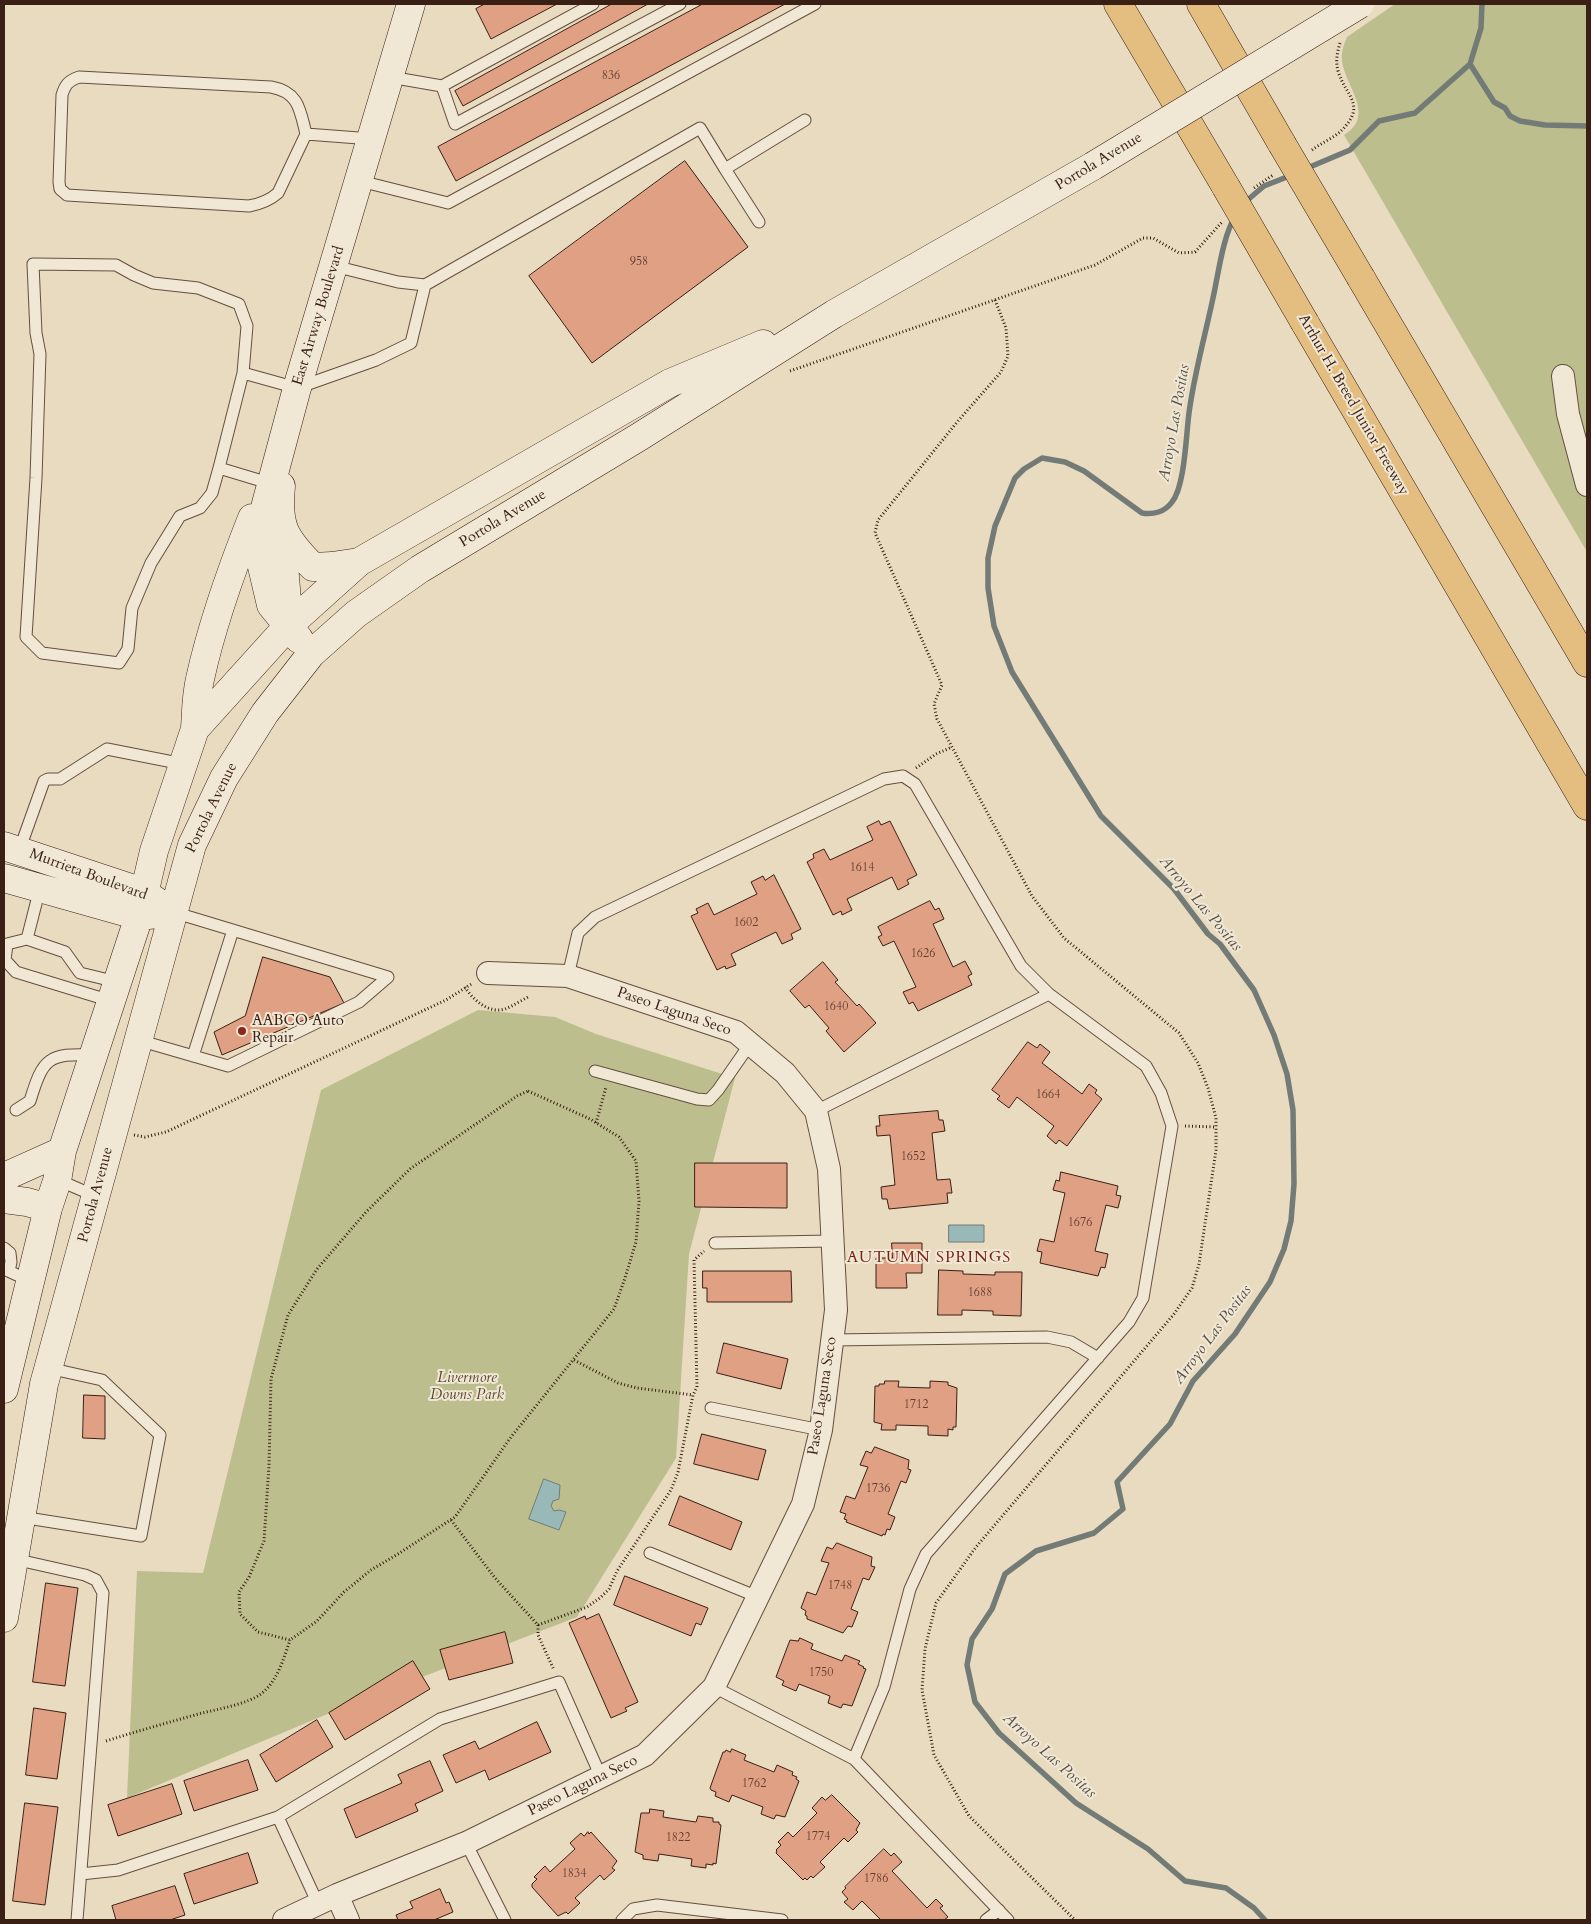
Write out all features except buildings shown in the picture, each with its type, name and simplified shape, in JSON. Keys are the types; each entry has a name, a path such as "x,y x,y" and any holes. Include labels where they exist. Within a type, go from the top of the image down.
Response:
{"highway":[{"name":"Arthur H. Breed Junior Freeway","path":"1118,4 1238,189 1305,323 1587,806"},
{"path":"1201,4 1587,663"}],"main road":[{"name":"East Airway Boulevard","path":"288,426 297,388 411,4"},
{"name":"Portola Avenue","path":"4,1618 44,1384 192,845 224,778 265,713 311,654 356,614 420,569 639,437 834,314 1093,166 1360,4"},
{"name":"Portola Avenue","path":"4,1389 10,1338 14,1274 27,1203 53,1164 94,1055 141,904 154,851 195,729 289,625 359,562 670,383 834,314"},
{"path":"288,426 279,503 289,625"},
{"path":"195,729 200,681 207,649 230,575 269,483 288,426"},
{"path":"269,483 256,541 271,605 311,654"},
{"path":"280,522 291,543 312,567 359,562"},
{"name":"Murrieta Boulevard","path":"11,848 141,904"},
{"name":"Murrieta Boulevard","path":"4,878 40,888 141,904 174,912"},
{"path":"4,1178 53,1164"}],"street":[{"path":"1563,376 1568,414 1587,485"},
{"name":"Paseo Laguna Seco","path":"284,1920 466,1842 645,1755 714,1687 803,1504 821,1430 836,1310 829,1169 816,1111 785,1073 736,1032 568,976 488,973"},
{"path":"327,1900 348,1920"}],"lane":[{"path":"390,77 442,86 593,4"},
{"path":"442,86 455,124 680,4"},
{"path":"360,181 448,203 815,4"},
{"path":"78,77 282,89 292,96 298,107 306,134 278,193 261,204 249,206 75,196 67,195 60,189 62,95 64,86 70,80 78,77"},
{"path":"725,169 806,120"},
{"path":"334,266 398,282 425,286 700,128 759,222"},
{"path":"306,134 372,139"},
{"path":"33,264 116,265 153,283 198,288 239,304 247,326 243,372 212,493 200,508 180,516 151,563 132,608 128,649 118,663 42,653 26,637 36,478 40,354 36,333 33,264"},
{"path":"243,372 297,388 376,360 410,343 425,286"},
{"path":"219,468 269,483"},
{"path":"11,848 44,781 60,779 107,749 183,764"},
{"path":"568,976 578,933 595,917 884,779 904,776 915,784 1021,966 1049,994 1146,1066 1161,1093 1172,1126 1143,1298 1129,1322 926,1554 910,1590 884,1686 854,1759"},
{"path":"27,939 40,888"},
{"path":"138,1040 228,1066 359,1002 388,977 174,912"},
{"path":"193,1056 233,930"},
{"path":"27,939 65,952 80,973 114,992 16,972 5,960 7,944 27,939"},
{"path":"816,1111 1049,994"},
{"path":"595,1070 697,1099 709,1100 750,1044"},
{"path":"16,1110 30,1101 38,1073 54,1056 69,1054 94,1055"},
{"path":"53,1164 96,1196"},
{"path":"715,1243 832,1241"},
{"path":"4,1248 10,1254 14,1274"},
{"path":"832,1340 1047,1337 1071,1342 1098,1358"},
{"path":"21,1517 142,1536 160,1435 102,1380 48,1368"},
{"path":"711,1408 821,1430"},
{"path":"650,1553 758,1597"},
{"path":"14,1559 96,1580 103,1593 77,1920"},
{"path":"80,1874 118,1870 278,1817 440,1719 559,1682 601,1776"},
{"path":"714,1687 854,1759 1008,1920"},
{"path":"278,1817 327,1900"},
{"path":"466,1842 505,1920"},
{"path":"622,1920 633,1909 656,1905 782,1920"},
{"path":"986,1920 999,1910"}],"path":[{"path":"1310,151 1341,130 1353,115 1352,98 1338,73 1336,55 1341,40"},
{"path":"1238,189 1280,171"},
{"path":"782,374 1095,265 1142,238 1153,238 1180,253 1195,252 1225,218"},
{"path":"937,719 934,704 942,685 875,533 878,520 958,421 1001,372 1008,356 1006,328 995,300"},
{"path":"904,776 936,754 952,747"},
{"path":"130,1134 145,1137 166,1132 446,1000 488,973"},
{"path":"466,987 470,995 484,1007 503,1010 537,992"},
{"path":"596,1123 610,1074"},
{"path":"91,1745 231,1705 261,1694 271,1683 277,1672 290,1640 317,1621 344,1592 371,1570 455,1517 511,1438 614,1309 636,1242 639,1201 636,1161 619,1137 596,1123 528,1090 410,1170 366,1212 317,1269 288,1315 271,1379 269,1466 264,1541 249,1577 239,1592 240,1614 258,1632 290,1640"},
{"path":"1172,1126 1216,1127"},
{"path":"538,1625 586,1607 600,1598 609,1589 617,1572 671,1490 678,1472 696,1387 694,1260 715,1243"},
{"path":"574,1360 618,1383 637,1388 693,1395"},
{"path":"451,1520 495,1578 538,1625 538,1635 559,1682"}],"green space":[{"path":"1395,4 1587,4 1587,552 1344,135 1353,127 1358,118 1356,99 1342,60 1342,51 1347,37"},
{"name":"Livermore Downs Park","path":"478,1010 555,1017 596,1034 735,1078 689,1254 676,1458 577,1617 337,1710 127,1798 137,1571 203,1573 321,1090"}],"water":[{"path":"949,1225 984,1225 984,1242 949,1242"},
{"path":"544,1479 560,1485 559,1499 553,1501 551,1506 554,1511 566,1512 559,1530 529,1519"}],"waterway":[{"name":"Arroyo Las Positas","path":"1305,169 1350,150 1379,121 1415,113 1470,64 1481,28 1482,4"},
{"path":"1470,64 1494,102 1505,108 1510,116 1520,121 1545,125 1587,126"},
{"name":"Arroyo Las Positas","path":"1244,203 1264,186 1292,175"},
{"name":"Arroyo Las Positas","path":"1235,217 1227,234 1221,256 1191,399 1180,484 1172,502 1158,512 1142,513 1084,471 1065,462 1042,458 1024,469 1015,478 995,526 988,558 988,588 994,626 1012,672 1101,816 1174,889 1208,934 1220,944 1254,990 1274,1035 1287,1074 1293,1110 1294,1184 1291,1221 1284,1249 1270,1282 1235,1334 1193,1381 1170,1424 1117,1482 1123,1509 1094,1533 1036,1551 1005,1574 992,1609 972,1639 967,1665 975,1702 999,1733 1076,1803 1148,1849 1185,1881 1226,1888 1254,1908 1265,1920"}],"place":[{"name":"AABCO Auto Repair","path":"242,1031"}],"district":[{"name":"AUTUMN SPRINGS","path":"929,1258"}]}
